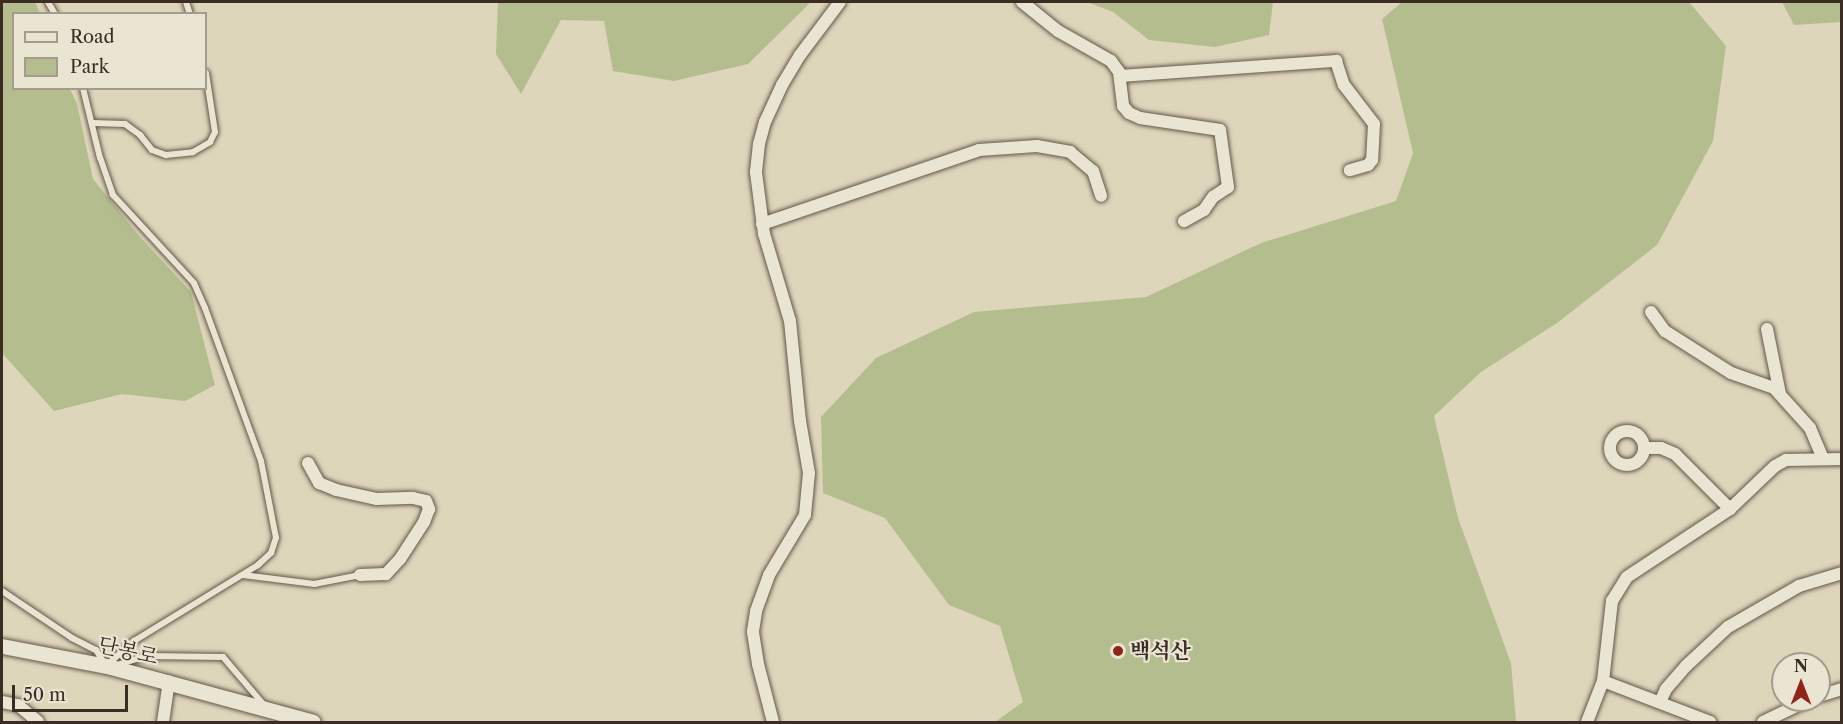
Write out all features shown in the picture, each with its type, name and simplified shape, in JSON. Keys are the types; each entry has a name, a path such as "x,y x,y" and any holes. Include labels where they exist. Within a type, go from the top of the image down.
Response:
{"street":[{"path":"773,723 758,664 753,631 756,611 769,575 805,515 809,474 800,421 790,321 762,224 756,172 759,144 765,122 782,85 800,55 840,2"},
{"path":"1022,2 1058,31 1111,61 1120,76 1123,106 1130,113 1140,118 1220,130 1228,187 1213,197 1204,210 1184,221"},
{"path":"1120,76 1336,61 1344,85 1374,124 1372,160 1368,165 1350,170"},
{"path":"762,224 979,150 1037,146 1070,152 1093,171 1101,196"},
{"path":"1651,312 1665,331 1731,373 1765,382 1780,394 1810,428 1824,458"},
{"path":"1767,329 1780,394"},
{"path":"1644,448 1661,448 1676,454 1730,509"},
{"path":"1587,723 1603,681 1610,609 1620,584 1730,509 1775,466 1786,460 1842,459"},
{"path":"308,462 319,483 336,490 377,499 413,498 426,501 429,509 424,522 400,559 386,574 360,575"},
{"path":"1660,702 1666,689 1686,666 1728,627 1799,586 1842,573"},
{"name":"단봉로","path":"2,646 169,681 314,723"},
{"path":"162,723 169,681"},
{"path":"1603,681 1710,723"},
{"path":"2,702 18,705 38,723"},
{"path":"1763,723 1785,712"}],"lane":[{"path":"93,123 125,124 140,135 152,150 166,155 193,152 210,142 215,132 207,80"},
{"path":"84,90 100,158 113,195 194,283 261,461 276,538 271,553 242,575 134,641 109,667"},
{"path":"242,575 314,584 360,575"},
{"path":"2,591 72,638 96,650 109,667"},
{"path":"109,667 146,656 223,657 269,710"}],"green space":[{"path":"2,2 35,2 40,12 12,12 12,90 70,90 77,104 93,179 140,237 191,292 215,385 185,401 122,394 54,411 2,353"},
{"path":"498,2 811,2 748,64 674,81 613,71 604,21 561,20 521,94 496,54"},
{"path":"1087,2 1273,2 1269,35 1215,47 1149,40 1113,12"},
{"path":"1402,2 1689,2 1726,46 1713,141 1657,245 1557,323 1481,372 1434,416 1458,518 1511,663 1516,722 995,722 1023,702 1000,626 949,605 885,518 823,493 821,417 876,358 974,312 1146,297 1261,243 1396,201 1413,153 1382,19"},
{"path":"1782,2 1841,2 1841,22 1794,25"}],"place":[{"name":"백석산","path":"1118,651"}]}
